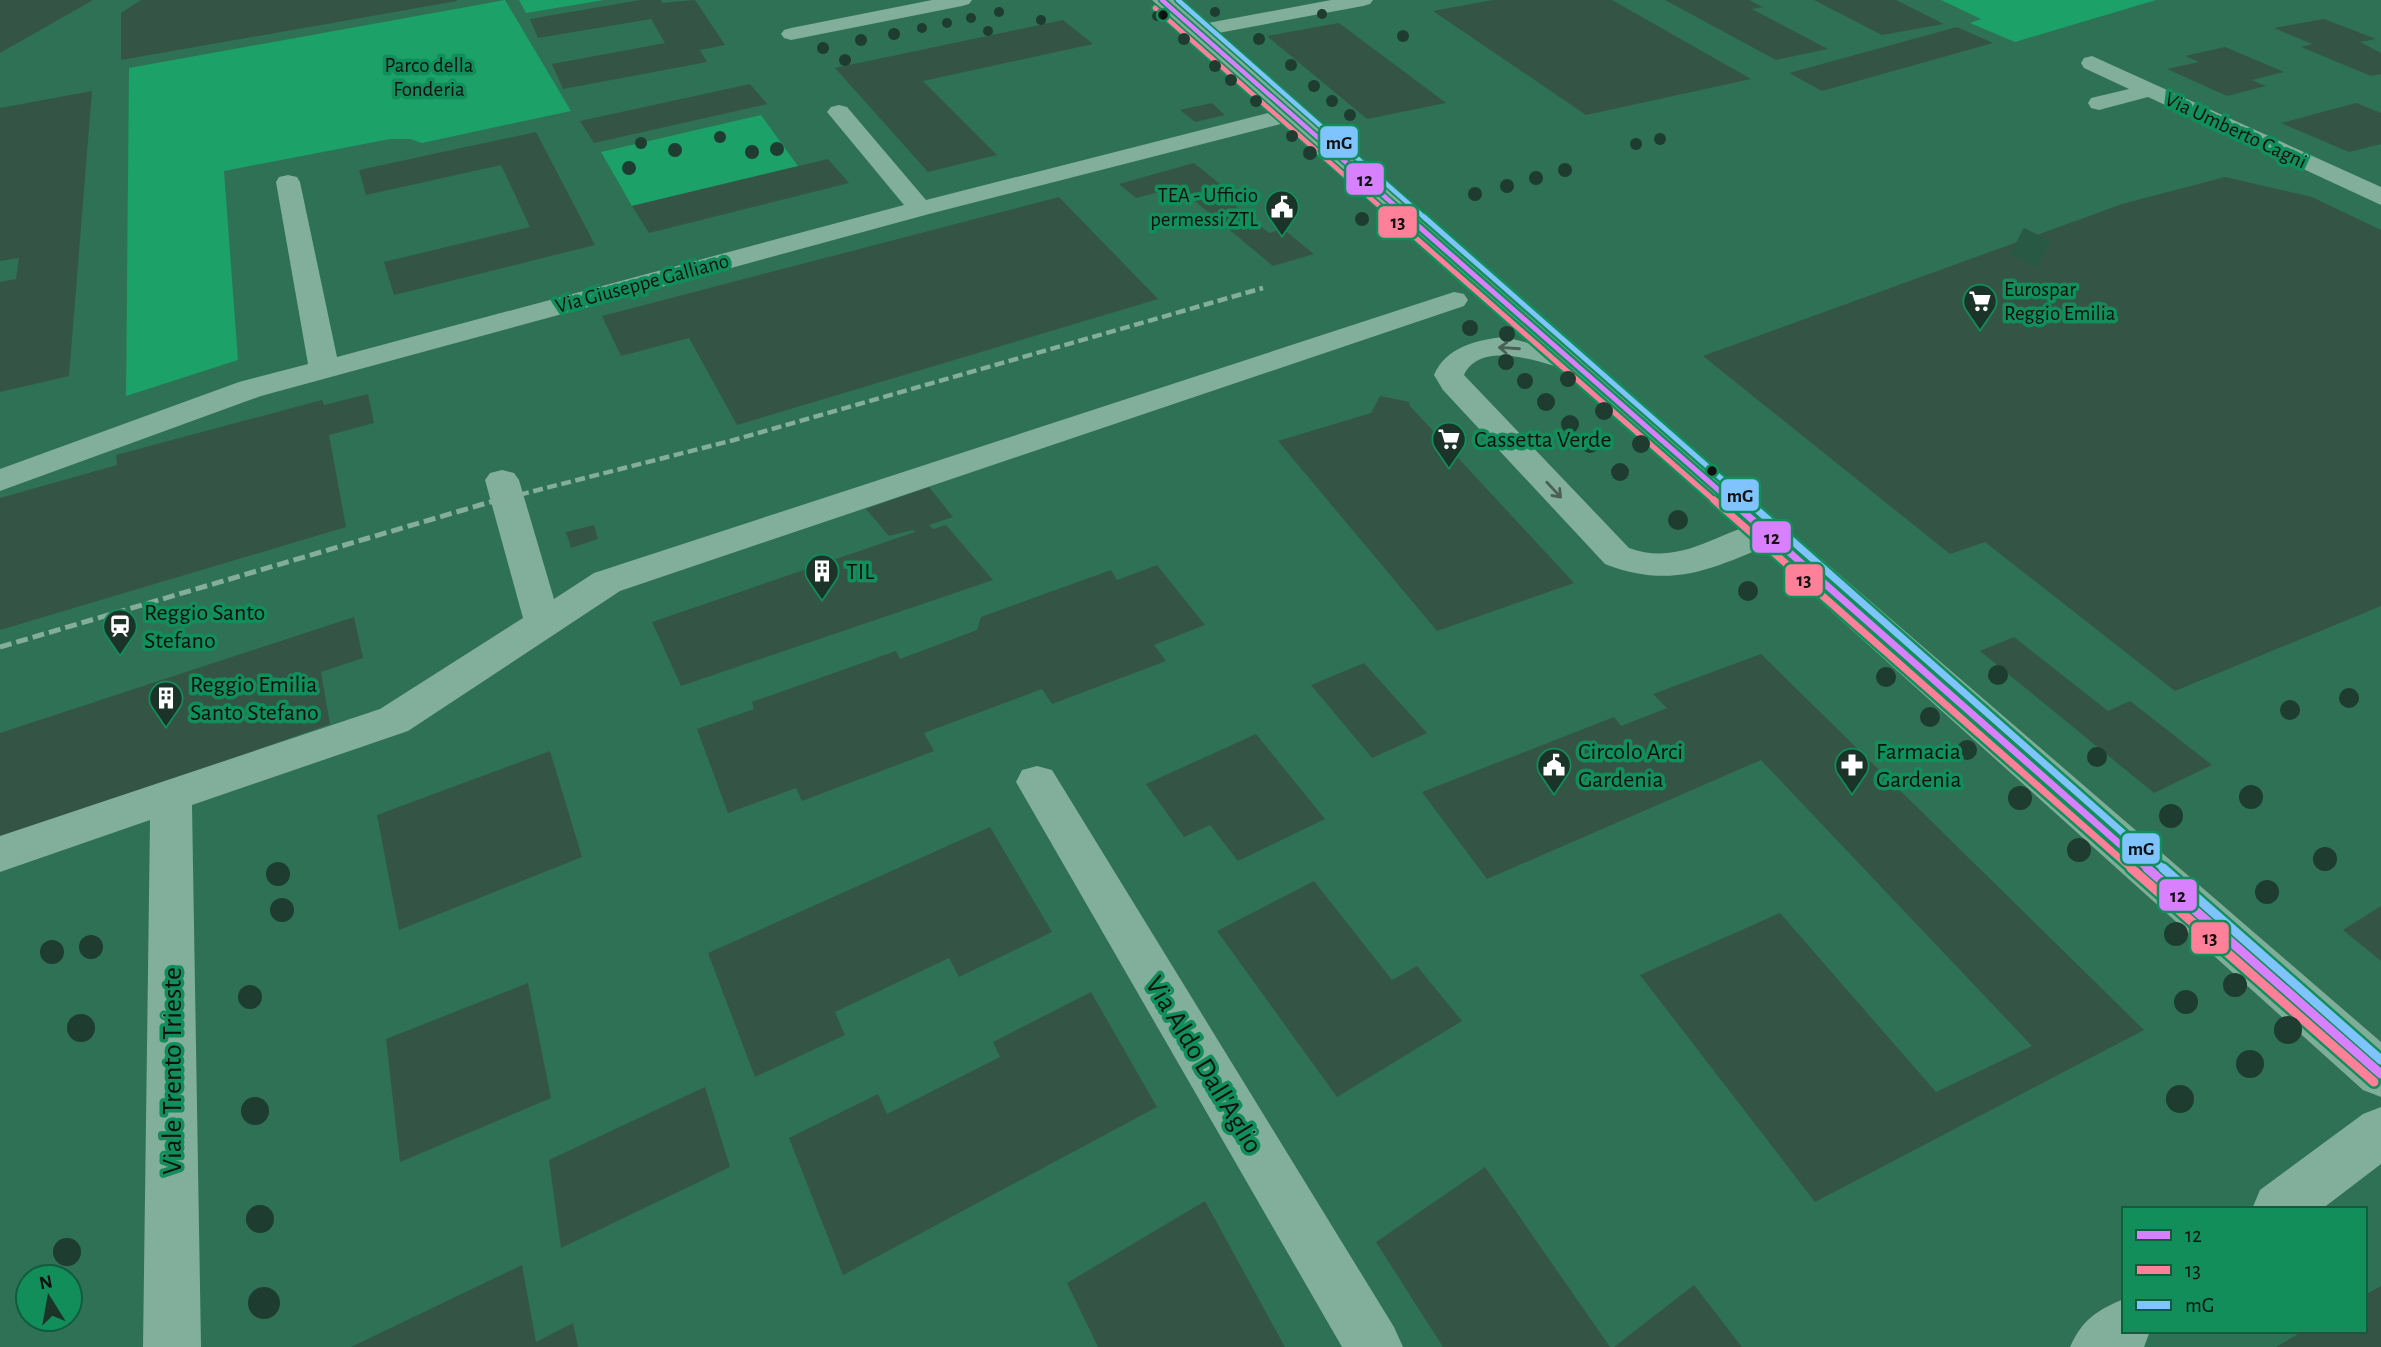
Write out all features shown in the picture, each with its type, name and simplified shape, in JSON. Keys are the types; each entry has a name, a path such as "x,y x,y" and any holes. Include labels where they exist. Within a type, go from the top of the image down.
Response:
{"main road":[{"path":"1162,0 2381,1074"}],"street":[{"path":"1197,31 1363,0"},
{"path":"791,34 948,1"},
{"name":"Via Umberto Cagni","path":"2092,62 2377,192"},
{"path":"2099,103 2150,90"},
{"path":"839,111 920,209"},
{"name":"Via Giuseppe Galliano","path":"0,481 250,389 920,209 1292,114"},
{"path":"288,182 324,368"},
{"path":"0,854 394,720 607,582 1454,300"},
{"path":"1575,363 1506,345 1457,360 1449,375 1454,384 1617,556 1633,565 1658,569 1681,565 1767,533"},
{"path":"502,480 543,623"},
{"name":"Via Aldo Dall'Aglio","path":"1037,782 1374,1347"},
{"name":"Viale Trento Trieste","path":"170,796 172,1347"},
{"path":"2282,1207 2381,1132"},
{"path":"2099,1347 2122,1329"}],"green space":[{"name":"Parco della Fonderia","path":"505,0 571,111 422,143 410,139 390,139 224,171 238,360 126,396 129,68"},
{"path":"519,0 604,0 526,13"},
{"path":"1941,0 2156,0 2015,42 1970,23 1981,19"},
{"path":"761,115 798,166 632,206 601,152"}],"building":[{"path":"0,0 93,0 0,53"},
{"path":"141,0 457,1 121,60 121,13"},
{"path":"640,0 661,0 662,3 695,0 725,45 700,50 707,62 563,89 552,64 665,43 651,19 538,38 530,19"},
{"path":"1493,0 1612,0 1751,79 1586,115 1433,11"},
{"path":"1665,0 1749,0 1763,7 1752,9 1828,49 1776,60"},
{"path":"1814,0 1896,0 1944,24 1882,35"},
{"path":"2324,19 2376,39 2360,42 2381,53 2381,74 2371,76 2301,47 2312,44 2274,28"},
{"path":"1063,20 1093,44 923,81 997,155 928,172 835,68"},
{"path":"1339,23 1446,103 1367,119 1267,36"},
{"path":"1957,27 1993,43 1822,91 1789,73"},
{"path":"2225,47 2284,72 2252,80 2266,86 2227,96 2167,69 2199,62 2185,56"},
{"path":"750,84 767,104 594,143 580,121"},
{"path":"92,91 69,376 0,392 0,282 16,279 19,258 0,261 0,108"},
{"path":"1212,103 1225,115 1195,122 1180,110"},
{"path":"2356,103 2381,113 2381,144 2349,152 2281,123"},
{"path":"536,132 595,245 394,295 384,262 530,227 501,165 366,195 359,170"},
{"path":"828,159 849,183 649,233 632,206"},
{"path":"1194,163 1220,184 1211,186 1269,233 1283,229 1314,254 1273,266 1178,187 1136,198 1119,184"},
{"path":"2225,177 2312,197 2381,230 2381,606 2175,691 1985,542 1950,554 1703,356 2122,204"},
{"path":"1059,197 1158,299 737,425 689,338 621,356 602,316"},
{"path":"368,394 374,423 329,435 346,527 0,630 0,498 117,465 116,455 322,400 324,405"},
{"path":"1380,396 1410,402 1409,405 1574,583 1437,631 1278,441 1371,413"},
{"name":"TIL","path":"929,487 953,517 929,525 933,529 946,525 993,580 681,686 652,622 915,532 913,530 889,536 866,509"},
{"path":"594,525 598,539 571,548 566,532"},
{"path":"1157,565 1205,625 1154,645 1166,661 1052,704 1042,689 924,733 934,751 802,801 796,788 728,813 697,729 754,709 752,702 896,651 900,659 977,630 981,617 1111,570 1117,580"},
{"name":"Reggio Emilia Santo Stefano","path":"354,617 363,658 321,672 330,724 0,840 0,733"},
{"path":"2014,637 2108,711 2130,701 2212,765 2154,793 1980,651"},
{"path":"1761,654 2144,1030 1815,1202 1640,975 1780,913 1936,1092 2032,1046 1761,760 1487,879 1422,792 1614,717 1621,726 1667,708 1653,694"},
{"path":"1364,663 1427,733 1372,758 1311,685"},
{"path":"1256,734 1325,819 1238,861 1210,825 1184,837 1146,784"},
{"path":"550,751 582,857 399,930 377,815"},
{"path":"990,827 1052,932 959,977 949,958 835,1012 845,1035 755,1077 708,953"},
{"path":"1314,881 1392,980 1417,966 1462,1021 1337,1097 1217,931"},
{"path":"2381,906 2381,961 2343,930"},
{"path":"528,983 551,1098 400,1162 386,1039"},
{"path":"1091,992 1157,1107 843,1275 789,1138 878,1094 887,1114 1000,1057 993,1042"},
{"path":"705,1087 730,1167 561,1248 549,1160"},
{"path":"1485,1167 1610,1347 1443,1347 1376,1242"},
{"path":"1205,1201 1285,1347 1098,1347 1067,1283"},
{"path":"522,1265 536,1342 573,1323 578,1347 351,1347"},
{"path":"1694,1285 1742,1347 1614,1347"},
{"path":"2381,1286 2381,1347 2276,1347 2300,1333 2367,1333 2367,1294"}],"tunnel":[{"path":"2017,241 2052,259"}],"railway":[{"path":"491,502 734,440 1263,288"},
{"path":"0,647 497,500"}],"transit line":[{"name":"12","path":"1162,0 2381,1074"},
{"name":"mG","path":"1178,0 2381,1060"},
{"name":"13","path":"1155,8 2374,1082"}],"place":[{"name":"TEA - Ufficio permessi ZTL","path":"1282,237"},
{"name":"Eurospar Reggio Emilia","path":"1980,331"},
{"name":"Cassetta Verde","path":"1449,469"},
{"name":"TIL","path":"822,601"},
{"name":"Reggio Santo Stefano","path":"120,656"},
{"name":"Reggio Emilia Santo Stefano","path":"166,728"},
{"name":"Circolo Arci Gardenia","path":"1554,795"},
{"name":"Farmacia Gardenia","path":"1852,795"}]}
